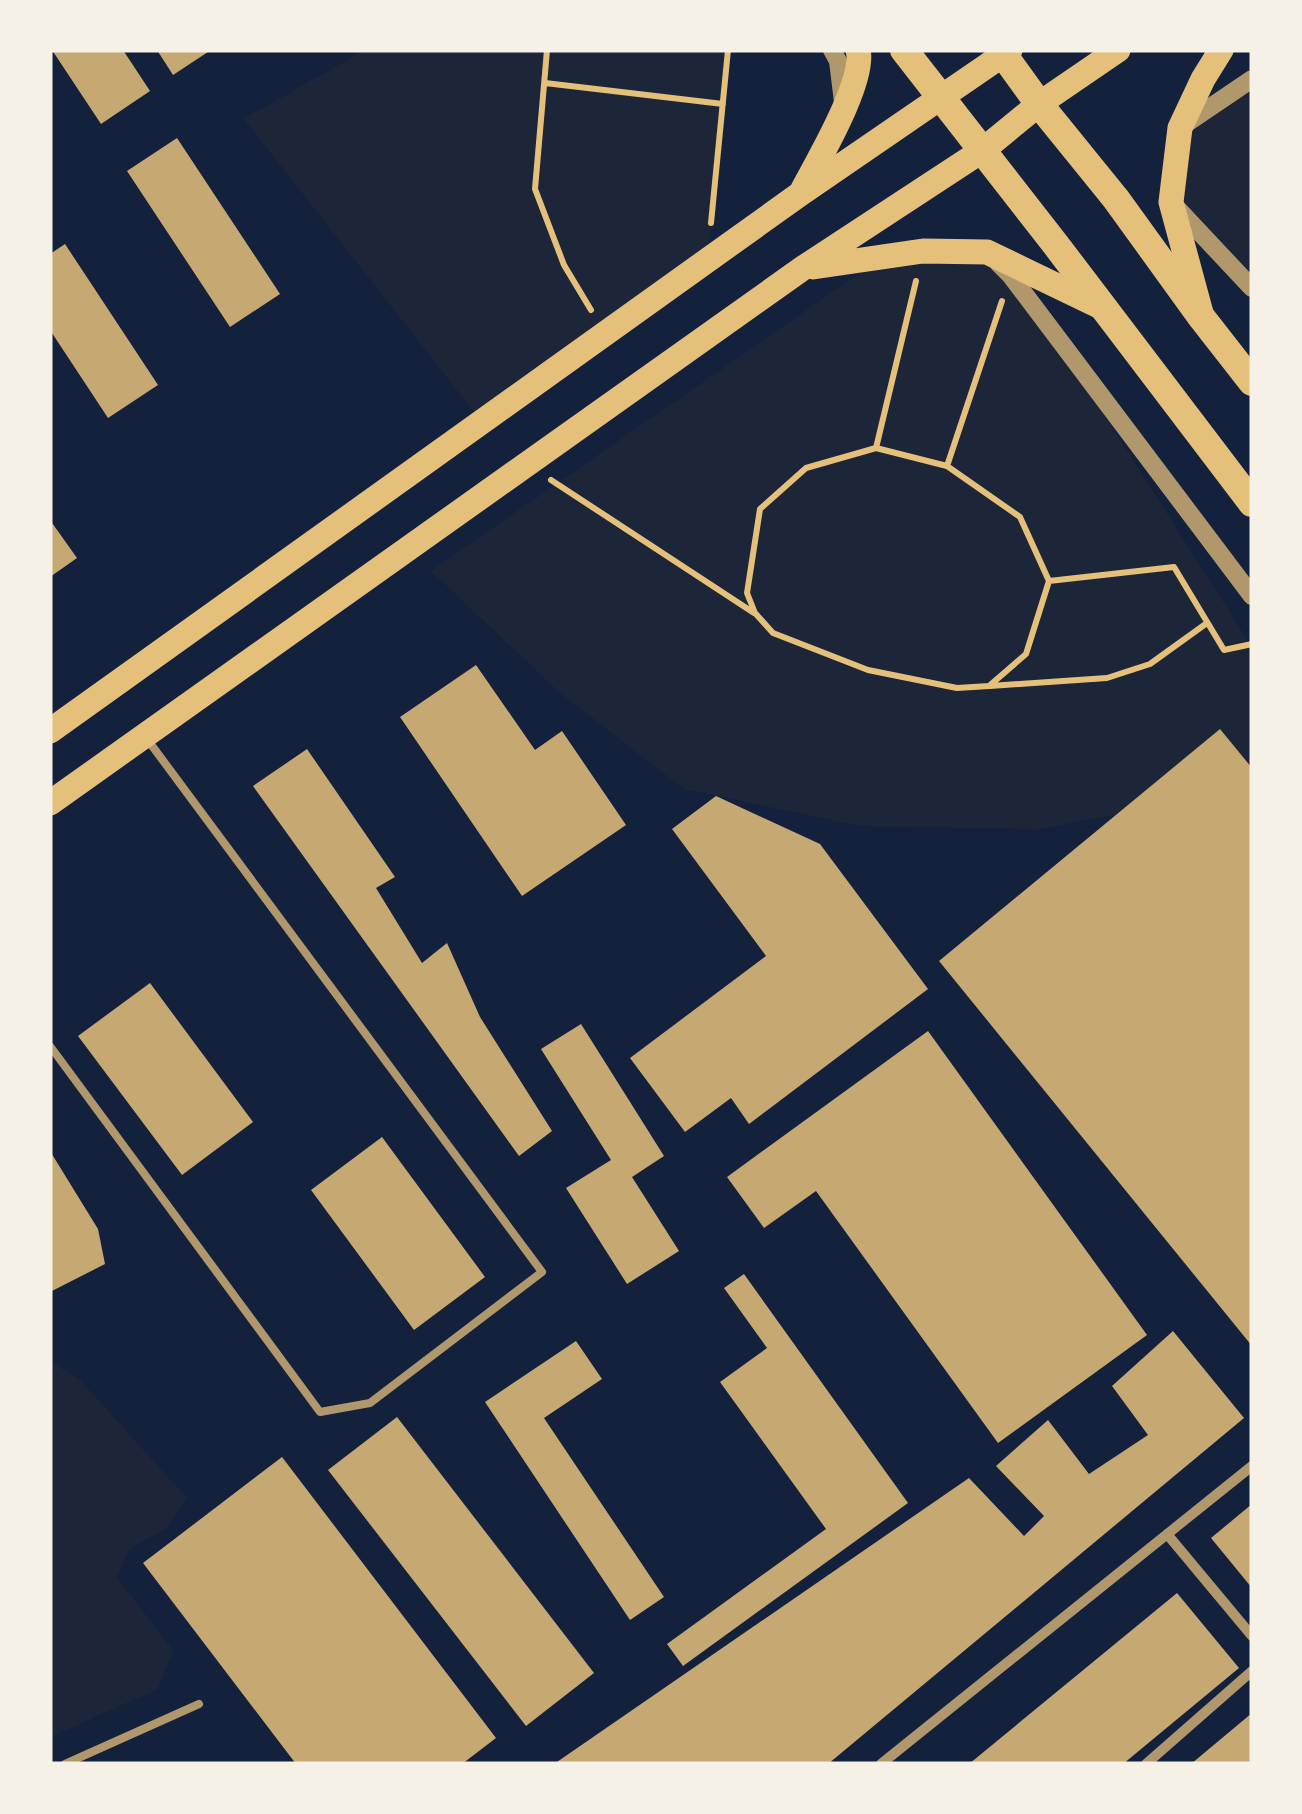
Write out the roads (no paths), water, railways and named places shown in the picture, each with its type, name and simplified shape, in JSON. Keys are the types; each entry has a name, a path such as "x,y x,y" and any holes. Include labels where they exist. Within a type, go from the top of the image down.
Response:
{"highway":[{"path":"904,50 1252,504"},
{"path":"1004,52 1039,104 1116,198 1252,382"}],"main road":[{"path":"800,194 844,108 862,62 858,50"},
{"path":"50,803 803,268 983,150 1039,104 1118,50"},
{"path":"1202,318 1171,202 1180,128 1221,50"},
{"path":"50,730 1004,52"},
{"path":"803,268 923,251 987,252 1103,308"}],"street":[{"path":"832,50 838,60 844,108"},
{"path":"1180,128 1252,79"},
{"path":"1171,202 1252,288"},
{"path":"987,252 1011,276 1252,596"},
{"path":"881,1764 1252,1466"},
{"path":"1168,1534 1252,1636"},
{"path":"1146,1764 1252,1671"},
{"path":"1158,1754 1166,1764"}],"lane":[{"path":"50,1046 320,1412 370,1403 542,1272 144,736"},
{"path":"65,1764 199,1704"}]}
